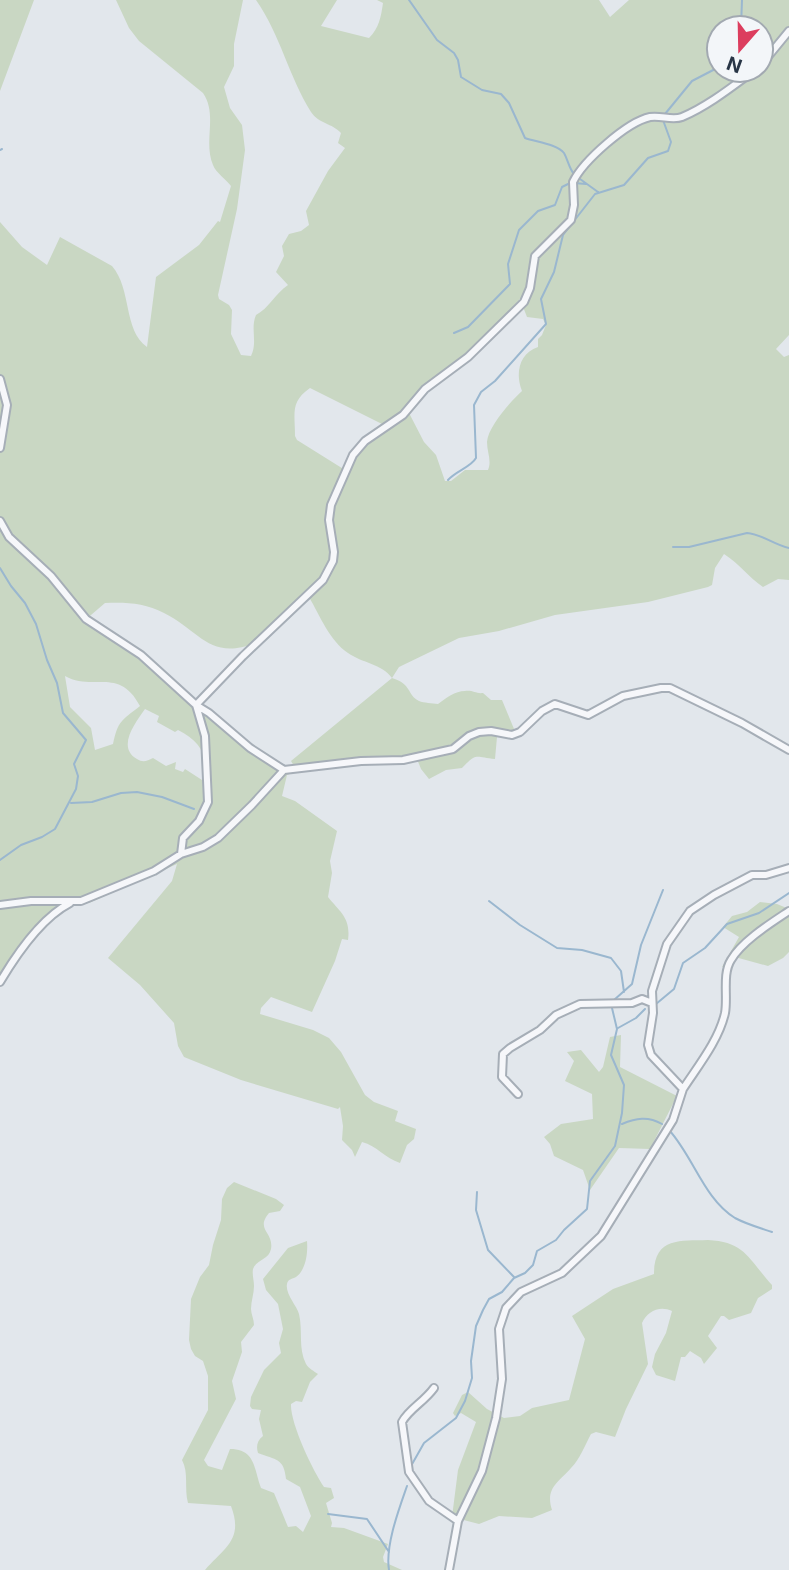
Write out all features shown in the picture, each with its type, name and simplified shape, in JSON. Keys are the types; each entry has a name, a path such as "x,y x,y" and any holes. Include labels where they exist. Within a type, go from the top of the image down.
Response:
{"street":[{"path":"775,48 789,31"},
{"path":"195,705 323,580 334,552 330,510 353,454 365,441 403,415 425,389 462,362 524,302 530,288 535,256 571,220 574,205 573,182 582,168 637,122 657,116 678,118 736,84"},
{"path":"0,379 7,405 0,448"},
{"path":"0,520 9,537 51,576 86,619 141,655 195,705 284,771"},
{"path":"0,982 14,959 52,915 72,902 105,893 153,871 181,854 212,842 227,831 284,771 361,761 403,760 453,749 469,736 479,732 515,734 552,705 588,715 623,696 662,688 674,690 789,750"},
{"path":"181,854 183,838 199,821 208,802 205,736 195,705"},
{"path":"683,1090 656,1062 649,1050 653,986 667,944 690,911 745,878 789,868"},
{"path":"0,905 72,902"},
{"path":"449,1570 458,1521 482,1471 494,1425 502,1379 499,1329 506,1308 521,1292 562,1273 601,1236 673,1120 683,1090 722,1021 730,960 743,946 789,911"},
{"path":"518,1094 502,1077 503,1054 544,1027 551,1018 583,1003 632,1003 642,999 652,1003"},
{"path":"434,1388 423,1403 402,1422 407,1467 429,1501 458,1521"}],"green space":[{"path":"0,0 34,0 0,91"},
{"path":"116,0 243,0 234,44 234,66 224,87 230,108 242,125 245,150 237,209 218,295 232,310 231,334 241,355 251,356 256,315 288,285 276,272 284,256 282,246 289,234 301,231 309,225 306,211 328,171 345,148 338,143 341,133 311,112 296,85 272,27 256,0 337,0 321,26 369,38 381,13 383,3 377,0 599,0 610,17 629,0 789,0 789,335 776,349 784,357 789,355 789,580 778,579 763,587 724,554 715,568 712,585 708,587 648,602 555,615 499,631 459,638 399,667 392,678 403,683 415,699 423,702 438,704 461,691 483,693 491,700 502,700 517,736 497,737 495,759 474,758 462,768 446,770 429,779 417,759 299,770 287,775 282,796 295,801 337,831 330,861 332,873 328,897 346,921 348,940 342,939 312,1012 271,997 261,1008 260,1014 313,1030 329,1038 341,1052 365,1095 374,1102 398,1111 395,1121 416,1129 414,1139 407,1145 400,1163 362,1142 355,1157 342,1140 340,1107 338,1109 241,1080 184,1057 178,1046 174,1023 140,985 108,958 172,881 177,864 89,903 57,905 0,979 0,222 22,247 47,265 60,237 112,266 123,286 134,330 139,340 147,347 156,277 199,245 218,221 220,222 231,186 216,171 210,156 209,110 203,93 139,41 129,28","holes":["520,299 527,317 543,319 546,325 538,339 538,347 526,354 520,365 522,391 500,415 488,436 488,470 465,470 451,481 445,481 436,455 424,442 409,413 433,383 475,350","310,388 384,425 349,462 345,470 297,440 294,414 296,403","309,597 326,628 342,648 383,670 392,678 291,761 294,766 283,768 181,695 133,652 84,621 105,603 135,604 164,613 206,642 227,648 240,648 261,640","65,676 86,682 114,683 132,694 140,706 121,722 113,744 95,750 91,728 70,707","145,709 159,716 157,722 175,732 178,730 197,744 205,764 202,780 185,769 183,772 175,769 176,762 166,766 153,758 141,761 131,754 128,748 130,734"]},
{"path":"760,902 789,909 789,952 768,966 735,957 727,966 722,967 739,937 723,927 732,916 747,912"},
{"path":"621,1035 620,1067 677,1096 650,1149 619,1148 590,1190 583,1170 554,1156 544,1137 561,1124 593,1119 592,1094 565,1081 574,1061 567,1052 581,1050 599,1072 603,1067 610,1037"},
{"path":"234,1182 276,1199 284,1205 280,1211 269,1213 265,1219 264,1227 271,1249 253,1269 251,1309 254,1325 241,1342 242,1352 232,1381 236,1399 204,1460 208,1466 222,1470 230,1449 245,1453 253,1462 261,1488 274,1493 288,1527 296,1526 303,1532 311,1516 300,1487 286,1479 281,1463 258,1453 257,1444 263,1436 259,1419 261,1410 252,1409 250,1406 251,1397 264,1370 281,1353 279,1343 283,1329 278,1304 266,1290 263,1279 288,1248 307,1241 304,1266 296,1277 288,1281 287,1288 299,1314 304,1358 307,1366 318,1374 310,1382 302,1402 291,1404 294,1423 319,1480 324,1487 331,1488 334,1498 326,1503 331,1527 344,1528 388,1544 384,1562 402,1570 205,1570 230,1542 235,1527 231,1506 188,1503 182,1460 208,1410 208,1376 203,1361 195,1356 189,1340 191,1299 200,1277 209,1265 221,1220 222,1199 227,1188"},
{"path":"679,1241 721,1241 739,1248 772,1285 772,1289 758,1298 751,1313 729,1320 721,1316 708,1336 717,1348 704,1364 701,1358 690,1351 685,1357 681,1357 675,1381 656,1375 652,1367 655,1354 666,1333 672,1311 659,1309 651,1312 642,1323 648,1364 615,1437 596,1432 591,1434 577,1460 552,1491 552,1510 532,1518 499,1516 479,1524 452,1517 458,1470 476,1422 461,1413 455,1416 453,1413 462,1395 468,1392 487,1409 504,1418 520,1416 532,1408 569,1400 585,1339 572,1316 613,1289 654,1274 658,1253 664,1247"}],"waterway":[{"path":"409,0 437,40 454,53 461,77 482,90 501,94 509,103 525,138 561,150 574,174"},
{"path":"742,0 742,14"},
{"path":"665,114 692,81 705,74"},
{"path":"448,480 476,458 474,405 481,392 495,381 546,324 541,299 554,272 563,235 595,194 624,185 648,158 668,151 671,142 663,120"},
{"path":"580,179 598,192"},
{"path":"574,183 586,184"},
{"path":"454,333 468,327 510,284 508,264 519,230 538,211 555,205 562,187 568,184"},
{"path":"673,547 689,547 747,533 789,548"},
{"path":"0,568 25,603 36,624 57,683 63,713 86,740 74,764 78,776 76,789 55,829 21,845 0,860"},
{"path":"71,803 92,802 121,793 137,792 162,797 194,809"},
{"path":"614,1000 632,984 641,945 663,890"},
{"path":"656,1004 674,989 683,963 705,948 727,924 759,913 789,893"},
{"path":"489,901 520,925 557,948 582,950 611,958 621,971 624,992"},
{"path":"411,1466 424,1443 456,1418 465,1401 472,1378 471,1361 476,1326 489,1299 502,1292 514,1278 525,1273 533,1265 537,1251 556,1240 587,1209 590,1181 615,1146 622,1113 624,1085 611,1055 617,1029 612,1008"},
{"path":"618,1028 636,1018 645,1009"},
{"path":"622,1124 642,1119 662,1124"},
{"path":"669,1130 707,1189 724,1210 739,1220 772,1232"},
{"path":"477,1192 476,1210 488,1250 514,1277"},
{"path":"389,1570 391,1539 407,1486"},
{"path":"328,1514 367,1519 389,1552"}]}
